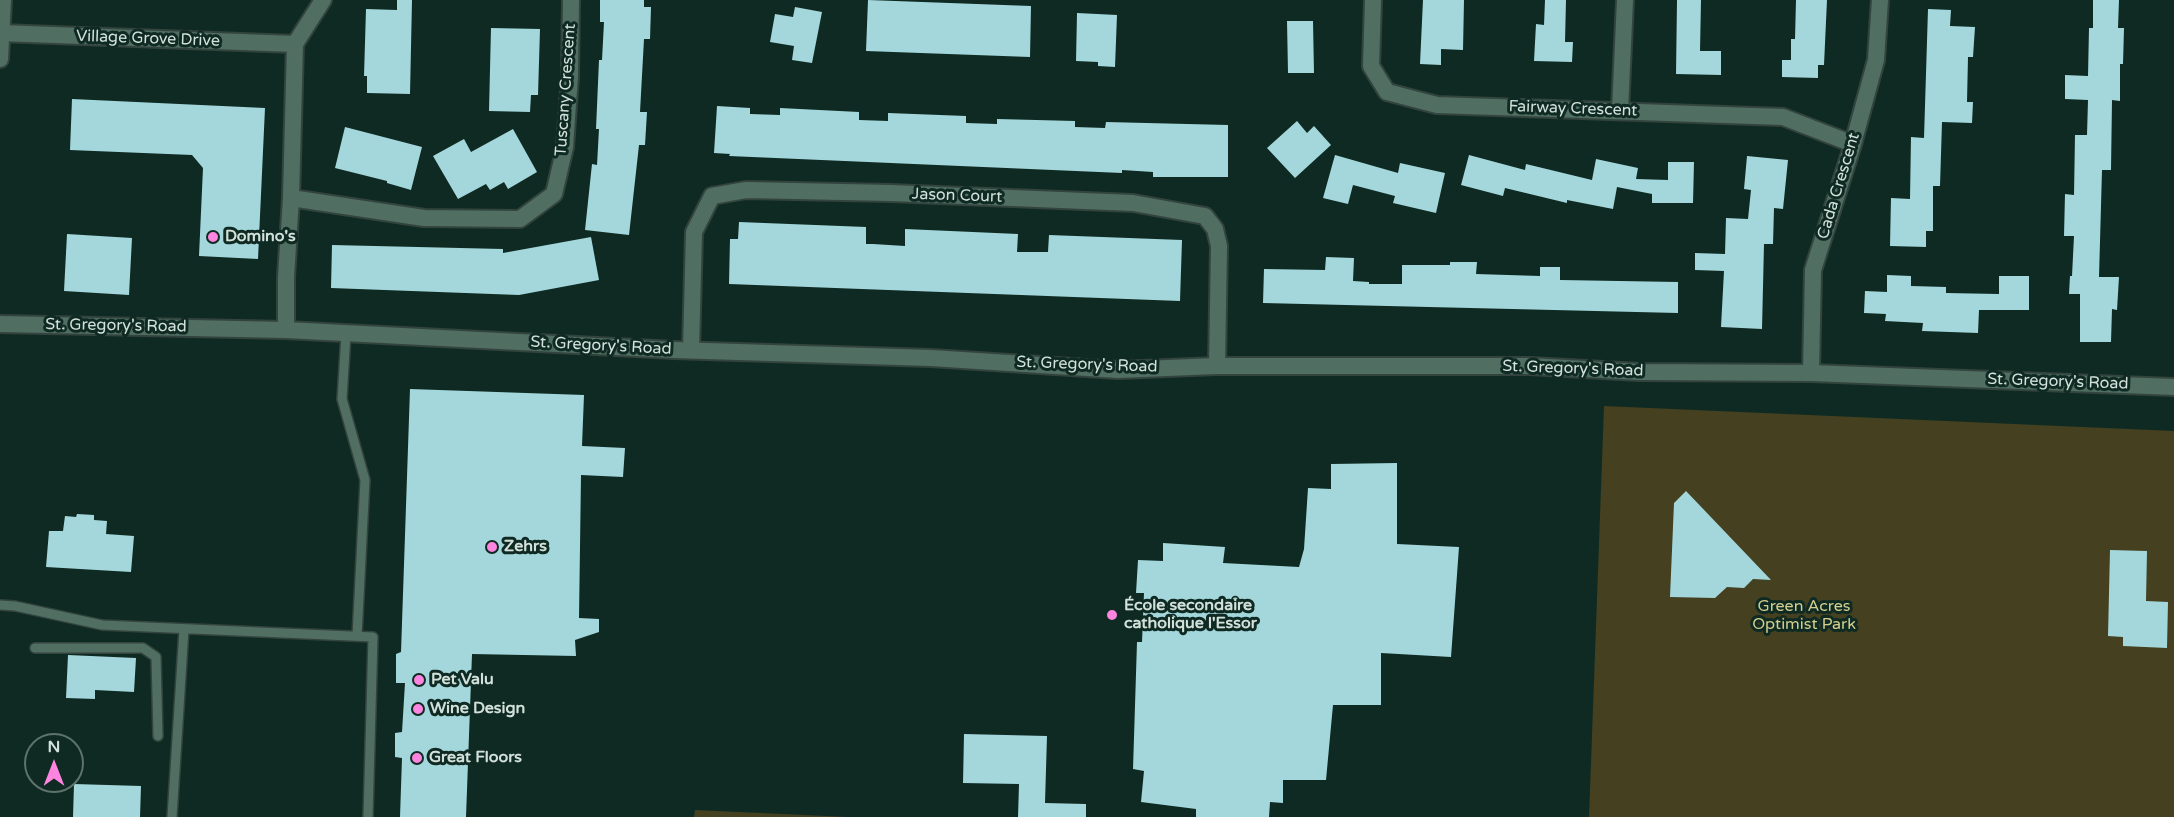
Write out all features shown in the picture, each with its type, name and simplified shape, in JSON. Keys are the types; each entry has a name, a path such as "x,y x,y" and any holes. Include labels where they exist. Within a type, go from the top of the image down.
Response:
{"street":[{"path":"0,59 3,0"},
{"path":"286,330 295,44 323,0"},
{"name":"Tuscany Crescent","path":"291,198 424,218 520,219 554,194 563,156 570,76 571,0"},
{"name":"Fairway Crescent","path":"1373,0 1371,66 1387,92 1437,105 1783,117 1853,144"},
{"path":"1620,111 1625,0"},
{"name":"Cada Crescent","path":"1811,374 1813,270 1853,144 1876,60 1880,0"},
{"name":"Village Grove Drive","path":"2,33 295,44"},
{"name":"Jason Court","path":"691,350 694,232 712,196 746,190 891,194 1133,203 1205,216 1215,229 1219,246 1217,366"},
{"name":"St. Gregory's Road","path":"0,324 286,330 691,350 931,358 1118,370 1217,366 1530,366 1640,372 1811,374 2174,387"}],"lane":[{"path":"346,334 342,399 365,480 357,636"},
{"path":"0,604 102,625 373,637 368,817"},
{"path":"172,817 184,628"},
{"path":"36,648 143,648 156,657 158,736"}],"green space":[{"name":"Green Acres Optimist Park","path":"1604,406 2174,431 2174,817 1589,817"},
{"path":"695,810 848,817 694,817"}],"building":[{"path":"397,0 412,0 410,94 367,93 367,76 364,76 366,9 397,10"},
{"path":"600,0 644,0 644,7 651,7 650,39 644,39 640,112 647,112 645,145 639,145 629,235 585,230 592,164 597,165 599,60 602,60 604,22 600,22"},
{"path":"868,0 1031,6 1030,57 866,51"},
{"path":"1423,0 1464,0 1463,50 1441,49 1441,65 1420,64"},
{"path":"1545,0 1566,0 1565,42 1573,42 1572,62 1534,61 1536,24 1544,25"},
{"path":"1677,0 1701,0 1700,51 1721,51 1721,75 1676,74"},
{"path":"1796,0 1827,0 1824,65 1818,65 1818,78 1782,77 1782,60 1791,60 1791,39 1795,39"},
{"path":"2093,0 2119,0 2118,28 2124,28 2123,64 2120,64 2120,101 2112,100 2111,170 2102,170 2099,277 2119,277 2117,310 2112,309 2111,342 2080,342 2080,294 2069,294 2074,236 2064,236 2065,194 2074,195 2075,135 2087,135 2088,100 2065,99 2065,75 2088,76 2089,28 2093,28"},
{"path":"795,7 822,12 812,63 792,60 794,46 770,42 775,14 793,17"},
{"path":"1928,9 1951,10 1950,26 1975,27 1973,57 1968,57 1967,102 1973,102 1972,123 1942,122 1940,186 1933,186 1933,231 1926,231 1926,247 1890,246 1891,198 1910,199 1911,137 1924,138"},
{"path":"1077,13 1117,15 1115,67 1098,66 1098,62 1076,61"},
{"path":"1287,21 1313,21 1314,73 1288,73"},
{"path":"491,28 540,29 538,95 531,95 530,112 489,111"},
{"path":"72,99 265,108 258,259 199,256 203,168 192,155 70,150"},
{"path":"717,106 750,108 750,114 780,115 780,108 859,112 859,120 888,121 888,113 966,116 966,123 997,124 997,119 1075,121 1075,127 1105,128 1106,122 1228,125 1228,177 1153,177 1153,172 1122,170 1122,173 729,156 730,154 714,153"},
{"path":"1297,121 1307,133 1314,126 1331,145 1295,178 1267,148"},
{"path":"345,127 422,147 411,190 387,183 387,181 335,168"},
{"path":"513,129 537,172 508,189 504,182 490,190 486,184 458,199 433,156 464,139 471,152"},
{"path":"1335,155 1398,173 1400,163 1445,173 1436,213 1393,203 1395,196 1353,185 1348,204 1323,198"},
{"path":"1469,155 1525,170 1526,164 1592,180 1596,159 1638,168 1636,179 1668,180 1668,162 1694,162 1693,203 1652,203 1652,194 1617,187 1613,209 1567,200 1567,203 1505,188 1503,196 1461,185"},
{"path":"1747,156 1788,160 1783,209 1774,208 1773,244 1764,244 1762,329 1721,327 1724,271 1695,270 1695,253 1725,254 1726,218 1748,219 1751,190 1744,189"},
{"path":"739,222 866,227 866,244 905,246 905,229 1018,234 1017,252 1048,252 1049,235 1182,240 1180,301 729,284 730,239 738,239"},
{"path":"67,234 132,238 129,295 64,291"},
{"path":"591,237 599,280 519,295 331,288 332,245 503,249 503,253"},
{"path":"1326,257 1354,258 1353,281 1369,282 1369,284 1402,284 1402,265 1450,265 1450,262 1477,262 1476,274 1540,276 1540,267 1560,267 1560,280 1678,282 1678,313 1263,303 1264,269 1325,270"},
{"path":"1887,275 1911,276 1911,286 1946,287 1946,293 1999,294 1999,276 2029,276 2029,310 1979,310 1978,333 1922,331 1923,323 1885,321 1886,314 1864,313 1865,291 1887,292"},
{"name":"Zehrs","path":"410,389 584,395 582,446 625,448 623,477 581,475 579,618 599,619 599,632 575,640 576,656 472,654 466,817 400,817 402,758 395,757 395,733 402,732 405,683 396,683 396,654 401,652"},
{"path":"1397,463 1397,544 1459,547 1451,657 1381,653 1381,705 1333,705 1326,780 1283,780 1283,803 1270,802 1269,817 1196,817 1196,809 1141,802 1144,771 1133,769 1137,642 1142,642 1144,593 1136,593 1138,560 1163,561 1163,543 1225,547 1223,563 1299,567 1304,549 1308,488 1331,489 1331,464"},
{"path":"1686,491 1771,580 1753,579 1744,588 1727,587 1715,598 1670,597 1674,503"},
{"path":"77,514 94,515 94,520 107,521 106,534 134,536 131,572 46,567 49,531 63,531 65,516 76,517"},
{"path":"2110,550 2147,551 2146,601 2168,602 2167,648 2123,646 2123,637 2108,636"},
{"path":"68,655 136,658 134,692 95,690 95,699 66,698"},
{"path":"964,734 1047,736 1045,803 1086,804 1086,817 1018,817 1019,784 963,783"},
{"path":"84,784 141,786 140,817 73,817 74,793 84,793"}],"place":[{"name":"Domino's","path":"213,237"},
{"name":"Zehrs","path":"492,547"},
{"name":"École secondaire catholique l'Essor","path":"1112,615"},
{"name":"Pet Valu","path":"419,680"},
{"name":"Wine Design","path":"418,709"},
{"name":"Great Floors","path":"417,758"}]}
